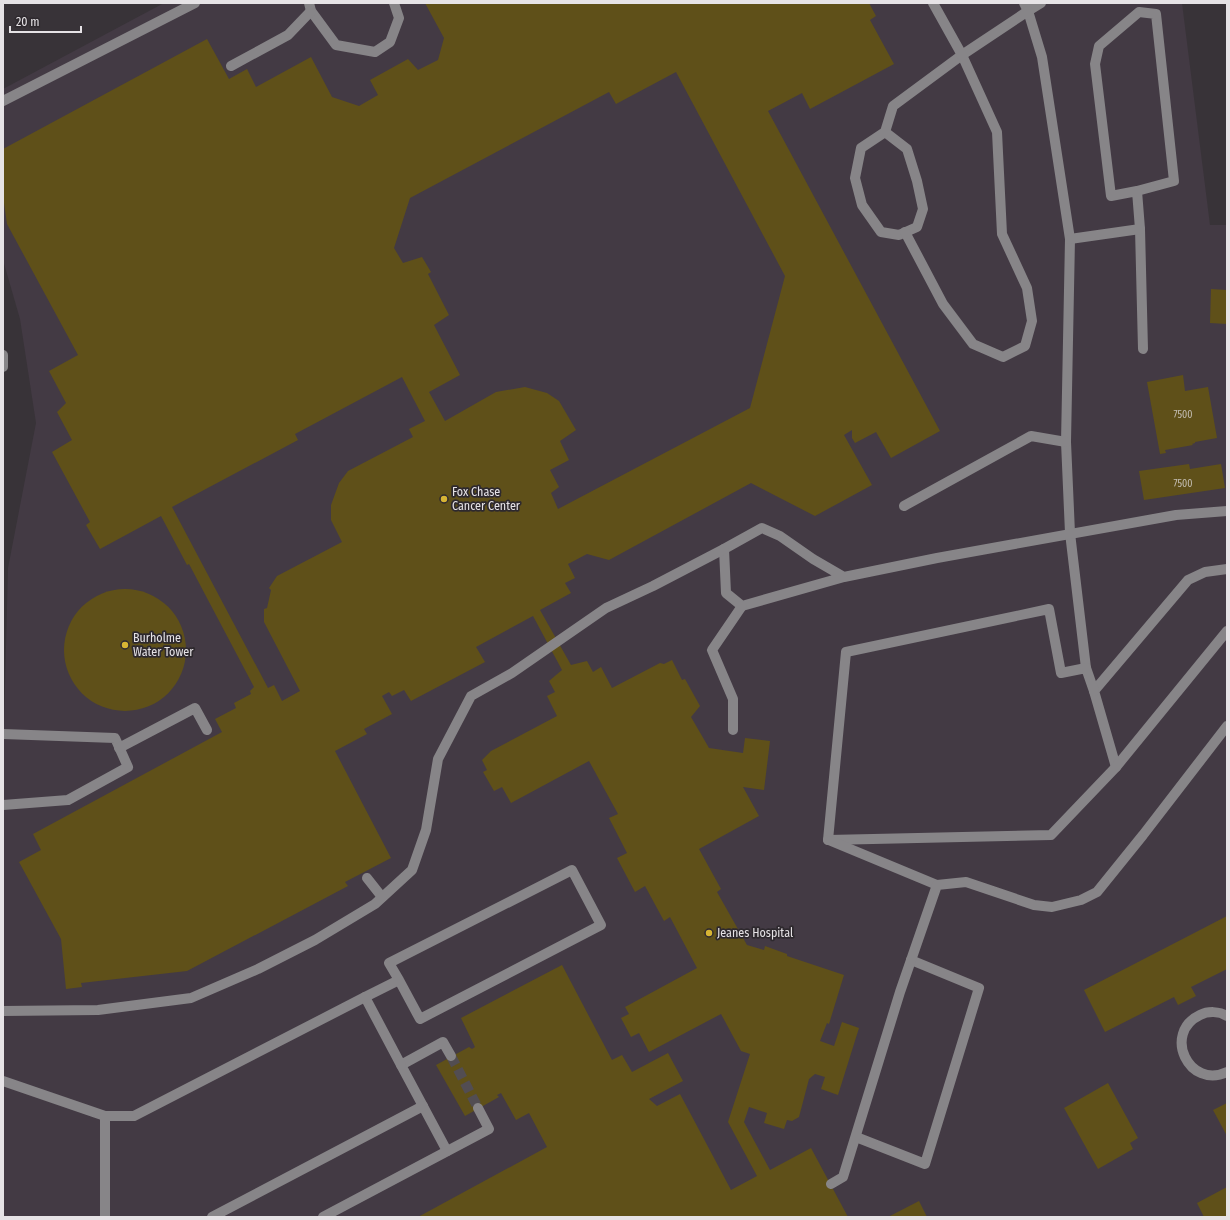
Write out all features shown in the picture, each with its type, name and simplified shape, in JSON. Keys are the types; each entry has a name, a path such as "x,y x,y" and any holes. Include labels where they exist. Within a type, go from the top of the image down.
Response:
{"lane":[{"path":"3,102 195,3"},
{"path":"231,66 288,36 310,7 336,45 375,52 390,42 399,18 394,3"},
{"path":"905,232 943,304 973,344 1004,357 1025,346 1032,321 1027,288 1002,234 997,132 962,55 933,3"},
{"path":"885,132 907,149 917,181 923,209 917,227 899,235 881,232 862,205 855,178 861,148 885,132 893,106 1026,7 1042,3"},
{"path":"1026,7 1042,57 1070,240 1066,442 1070,533 1086,668 1116,767"},
{"path":"1139,12 1156,14 1174,181 1137,191 1111,196 1095,64 1099,46 1139,12"},
{"path":"1137,191 1140,229 1143,349"},
{"path":"1070,240 1140,229"},
{"path":"3,355 3,367"},
{"path":"904,506 1031,436 1066,442"},
{"path":"733,730 733,699 712,650 742,606 844,577 1070,533 1176,515 1227,510"},
{"path":"3,1011 98,1010 191,998 258,969 315,940 375,904 412,870 426,830 438,759 470,696 512,673 606,608 654,586 762,528 780,536 813,559 844,577"},
{"path":"724,549 726,593 742,606"},
{"path":"1094,691 1188,580 1205,572 1227,569"},
{"path":"828,840 846,652 1049,609 1062,673 1086,668"},
{"path":"828,840 1052,835 1116,767 1227,631"},
{"path":"119,748 195,708 208,730"},
{"path":"828,840 937,885 966,882 1034,905 1052,907 1081,900 1097,892 1227,726"},
{"path":"3,734 115,738 128,767 68,800 3,805"},
{"path":"572,870 601,925 420,1019 399,980 389,963 572,870"},
{"path":"367,878 382,897"},
{"path":"831,1184 843,1177 911,960 937,885"},
{"path":"856,1137 925,1164 979,988 911,960"},
{"path":"3,1081 105,1116 134,1116 399,980"},
{"path":"365,998 447,1151"},
{"path":"1227,1016 1214,1012 1204,1013 1195,1017 1188,1024 1183,1033 1181,1043 1187,1062 1194,1070 1204,1074 1214,1075 1227,1072"},
{"path":"401,1065 443,1042 451,1056"},
{"path":"212,1217 423,1106"},
{"path":"323,1217 489,1129 478,1108"},
{"path":"105,1116 106,1217"}],"shaded area":[{"path":"164,3 1182,3 1210,225 1227,225 1227,1217 3,1217 3,764 8,568 36,423 20,319 3,260 3,89"}],"building":[{"name":"Fox Chase Cancer Center","path":"425,3 869,3 876,16 870,20 894,64 810,109 802,93 768,111 940,431 891,458 876,432 855,443 852,438 852,430 844,435 872,485 815,516 751,483 609,560 587,554 568,564 575,578 565,583 571,593 540,610 571,665 587,661 593,672 601,667 612,688 660,663 664,664 672,660 682,680 685,679 700,706 691,717 709,748 743,753 745,738 770,741 764,790 743,787 759,816 699,849 721,889 717,892 747,945 764,950 765,946 787,954 787,956 844,975 829,1024 827,1023 820,1041 834,1046 842,1022 859,1028 838,1095 821,1089 825,1077 815,1074 809,1079 799,1117 792,1121 787,1120 784,1129 764,1123 767,1113 749,1107 744,1122 770,1170 811,1148 848,1217 418,1217 547,1147 529,1113 516,1120 501,1093 497,1095 499,1097 465,1116 436,1065 469,1047 472,1049 475,1047 461,1018 562,965 612,1060 622,1055 632,1072 668,1053 683,1081 649,1099 657,1106 680,1094 731,1190 757,1176 728,1122 750,1054 741,1051 721,1014 649,1052 639,1033 631,1037 621,1018 629,1014 625,1007 697,968 670,917 664,921 645,886 635,892 617,858 627,853 609,818 618,814 589,761 511,803 502,787 494,791 483,772 487,770 482,760 491,751 557,716 547,696 555,692 549,681 562,670 533,616 476,647 485,662 411,701 404,690 392,696 389,692 382,696 392,714 364,729 367,734 335,751 391,858 345,882 348,886 187,971 81,983 82,987 66,989 61,939 19,862 41,850 33,834 222,732 215,719 236,708 234,703 251,694 250,691 254,687 189,564 187,565 161,516 100,549 86,525 90,522 52,452 72,440 57,412 66,403 49,371 78,355 7,224 3,196 3,149 207,39 229,79 247,69 256,87 311,57 332,97 359,106 378,95 370,80 408,59 418,70 438,60 444,38","holes":["676,72 785,276 750,408 558,509 551,493 559,487 550,470 569,460 560,441 576,430 559,401 547,393 525,387 496,392 445,421 429,392 460,375 434,325 449,315 428,274 431,272 422,257 403,263 394,248 410,198 609,92 616,104","402,377 425,421 409,429 413,437 348,471 339,483 331,505 331,520 342,542 277,576 269,588 271,590 267,608 264,609 264,622 300,691 282,701 274,685 268,688 172,507 298,440 295,434"]},
{"path":"1211,289 1227,290 1227,324 1210,323"},
{"path":"1183,375 1185,391 1208,387 1217,438 1195,442 1192,444 1193,445 1165,450 1166,453 1160,454 1147,382"},
{"path":"1189,464 1190,469 1221,464 1225,488 1144,500 1139,471"},
{"name":"Burholme Water Tower","path":"125,589 137,590 148,594 159,599 168,607 176,616 181,627 185,638 185,662 181,673 176,684 168,693 159,701 148,706 137,710 125,711 113,710 102,706 91,701 82,693 74,684 69,673 65,662 64,650 65,638 69,627 74,616 82,607 91,599 102,594 113,590"},
{"path":"1227,916 1227,969 1191,987 1196,996 1178,1005 1174,997 1105,1032 1084,990"},
{"path":"1108,1083 1138,1138 1130,1143 1133,1149 1098,1169 1064,1108"},
{"path":"1227,1103 1227,1136 1213,1110"},
{"path":"1227,1187 1227,1217 1204,1217 1197,1203"},
{"path":"919,1201 927,1217 888,1217"}],"tunnel":[{"path":"451,1056 478,1108"}],"place":[{"name":"Fox Chase Cancer Center","path":"444,499"},
{"name":"Burholme Water Tower","path":"125,645"},
{"name":"Jeanes Hospital","path":"709,933"}]}
